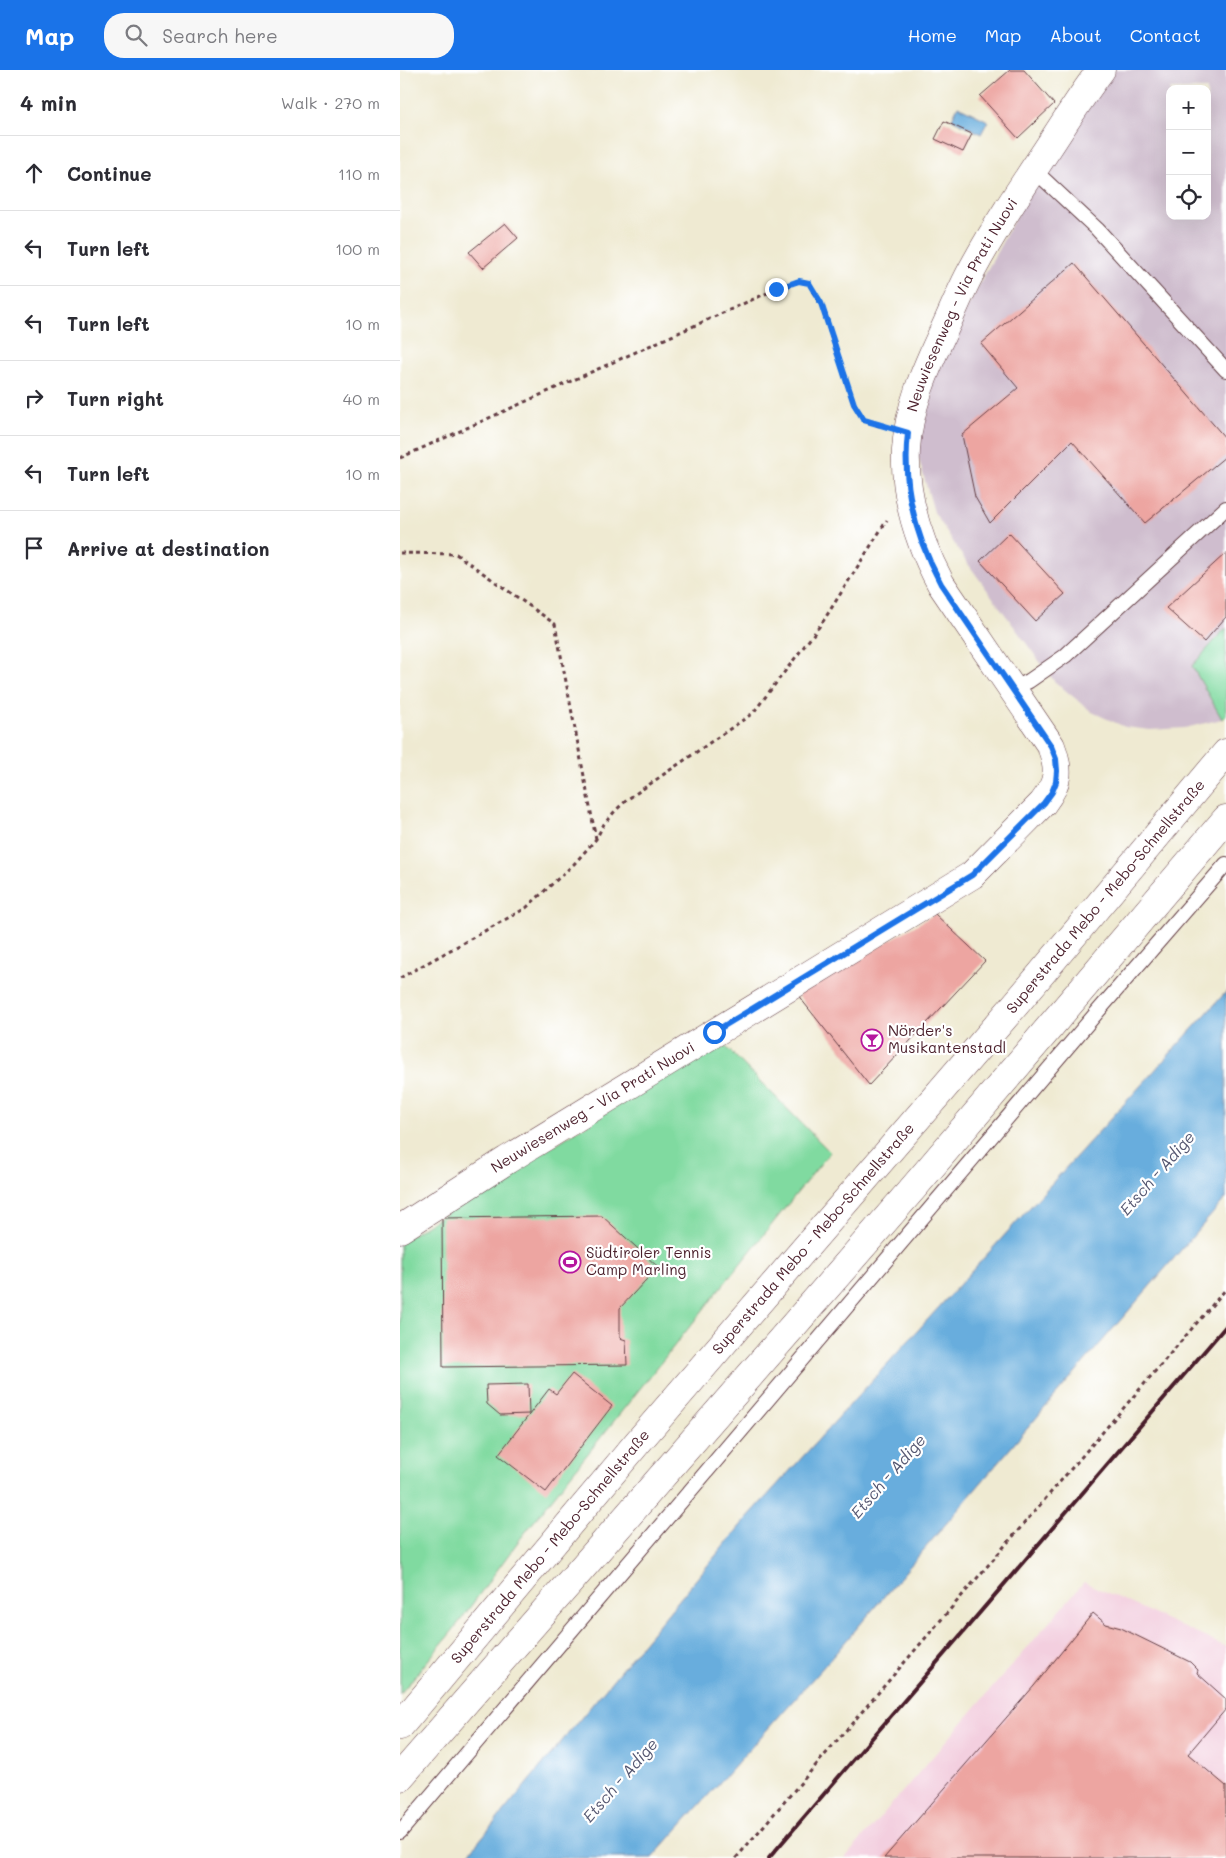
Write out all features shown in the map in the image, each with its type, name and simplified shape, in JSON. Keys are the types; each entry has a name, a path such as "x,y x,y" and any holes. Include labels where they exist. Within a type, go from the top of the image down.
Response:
{"main road":[{"name":"Neuwiesenweg - Via Prati Nuovi","path":"400,1230 506,1160 972,875 1044,803 1056,782 1056,759 1051,746 941,584 928,560 917,528 910,498 906,450 916,397 971,272 998,224 1101,70"},
{"name":"Superstrada Mebo - Mebo-Schnellstraße","path":"400,1726 638,1442 1015,1005 1226,753"},
{"path":"400,1777 915,1186 1226,819"}],"lane":[{"path":"1034,170 1097,229 1226,370"},
{"path":"1013,689 1065,656 1226,508"},
{"path":"400,1832 1099,1010 1226,864"}],"path":[{"path":"400,458 776,289 799,281 809,283 821,303 854,404 864,420 908,433"},
{"path":"400,978 526,908 574,864 596,839 604,824 615,810 628,799 753,713 822,623 894,507 910,498"},
{"path":"400,553 456,554 555,624 596,839"},
{"path":"736,1858 1226,1289"}],"shaded area":[{"path":"1095,70 1226,70 1226,716 1222,719 1185,728 1150,730 1125,727 1092,712 1054,681 963,557 934,512 913,439 923,389"},
{"path":"1084,1582 1226,1647 1226,1858 845,1858"}],"green space":[{"path":"1226,628 1226,716 1222,719 1192,666"},
{"path":"720,1041 830,1152 573,1472 517,1543 454,1629 400,1694 400,1242"}],"water":[{"path":"958,106 988,121 981,134 952,119"},
{"name":"Etsch - Adige","path":"1226,992 1226,1198 834,1655 652,1858 465,1858 746,1519"}],"building":[{"path":"1010,70 1024,70 1054,104 1018,138 980,96"},
{"path":"944,121 972,134 963,152 935,139"},
{"path":"505,223 518,238 483,268 469,252"},
{"path":"1074,263 1226,439 1226,456 1145,523 1072,441 990,523 975,497 962,435 1018,388 981,344"},
{"path":"1009,533 1065,594 1035,621 980,561"},
{"path":"1226,553 1226,617 1204,642 1166,608"},
{"name":"Nörder's Musikantenstadl","path":"935,914 985,961 869,1085 797,994"},
{"path":"602,1216 658,1267 620,1308 620,1338 626,1340 627,1365 443,1367 442,1218"},
{"path":"572,1374 612,1406 546,1492 498,1455 549,1389 556,1394"},
{"path":"528,1384 529,1414 500,1415 487,1404 486,1385"},
{"path":"1093,1613 1106,1624 1121,1628 1190,1662 1198,1670 1197,1673 1226,1699 1226,1709 1188,1754 1226,1786 1226,1858 884,1858 1034,1686"}],"railway":[{"path":"769,1858 1226,1326"}],"place":[{"name":"Nörder's Musikantenstadl","path":"872,1040"},
{"name":"Südtiroler Tennis Camp Marling","path":"570,1262"}],"route":[{"path":"714,1032 972,875 1044,803 1052,792 1056,782 1057,771 1056,759 1051,746 941,584 928,560 917,528 910,498 906,450 908,433 864,420 854,404 821,303 809,283 799,281 776,289"}]}
